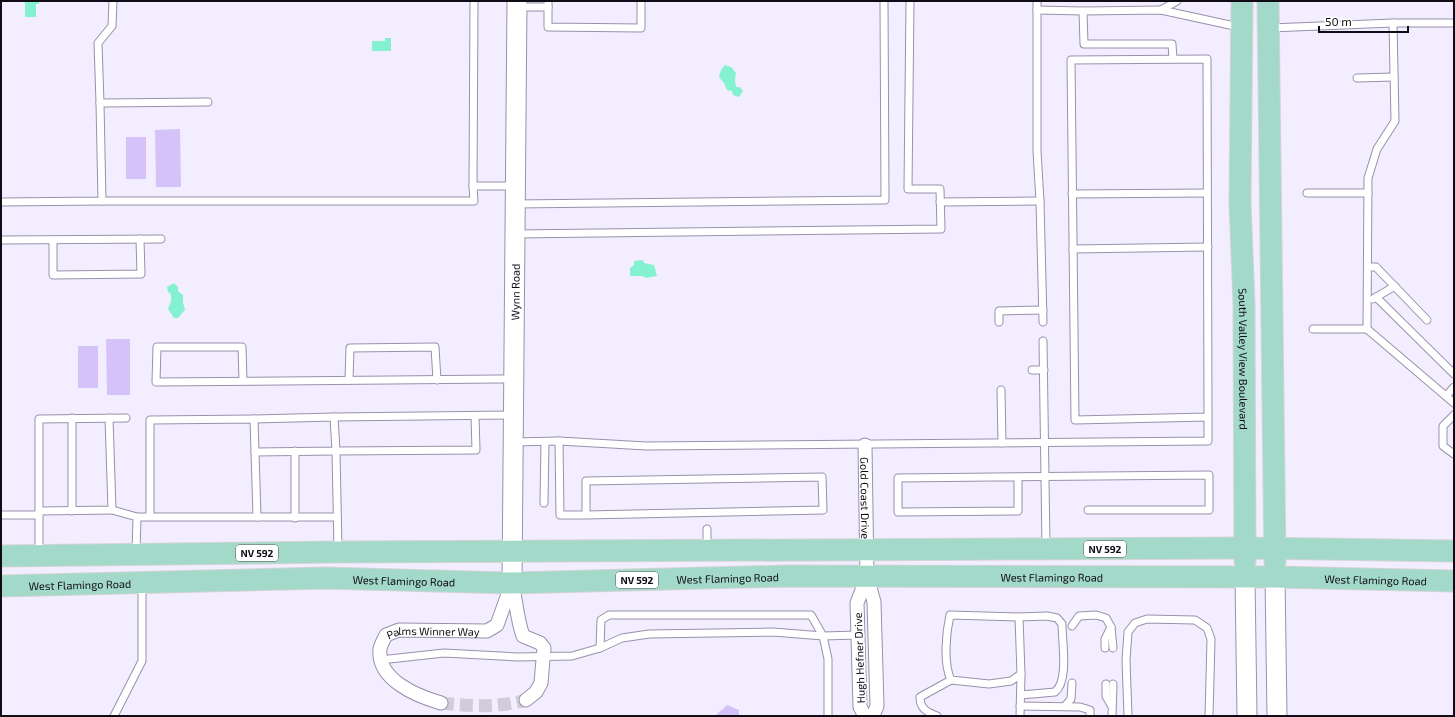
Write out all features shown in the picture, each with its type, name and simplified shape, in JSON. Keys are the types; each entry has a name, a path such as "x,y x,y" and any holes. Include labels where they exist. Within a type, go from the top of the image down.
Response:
{"main road":[{"name":"South Valley View Boulevard","path":"1242,1 1240,202 1244,304 1245,578"},
{"path":"1268,1 1275,577"},
{"path":"1242,28 1268,28"},
{"name":"NV 592","path":"1,556 338,552 707,552 1245,548 1454,551"},
{"path":"142,582 150,570 160,568 201,568 238,553"},
{"path":"28,586 82,570 125,569 135,563 136,554"},
{"name":"West Flamingo Road","path":"1,586 325,578 512,583 787,576 1275,577 1454,581"}],"street":[{"name":"Wynn Road","path":"512,583 517,4"},
{"name":"Gold Coast Drive","path":"865,445 866,551"},
{"name":"Hugh Hefner Drive","path":"866,551 866,577 874,602 877,706 873,716"},
{"name":"Hugh Hefner Drive","path":"865,716 860,707 857,603 866,577"},
{"path":"1275,577 1277,716"},
{"name":"South Valley View Boulevard","path":"1245,578 1247,716"},
{"path":"512,583 518,609 518,622 523,636 540,643 544,648 541,683 536,692 526,700"},
{"name":"Palms Winner Way","path":"441,703 414,693 397,682 387,671 380,660 380,648 386,635 399,630 487,631 496,625 512,583"}],"lane":[{"path":"102,201 98,43 112,26 113,1"},
{"path":"1,202 474,201 474,1"},
{"path":"517,4 548,4 548,27 641,28 641,1"},
{"path":"473,186 515,195 885,200 884,1"},
{"path":"515,234 941,229 940,189 908,189 910,1"},
{"path":"1037,1 1037,152 1040,202 1043,322"},
{"path":"1161,10 1178,1"},
{"path":"1037,10 1161,10 1242,28"},
{"path":"1083,11 1084,44 1172,44 1173,59"},
{"path":"1268,28 1393,23 1454,23"},
{"path":"1367,329 1368,178 1377,149 1395,121 1393,23"},
{"path":"514,442 559,441 646,446 1208,442 1208,417 1208,247 1208,193 1207,59 1071,60 1075,420 1208,417"},
{"path":"1357,78 1394,77"},
{"path":"100,104 208,102"},
{"path":"1072,194 1208,193"},
{"path":"1306,193 1368,193"},
{"path":"940,202 1040,202"},
{"path":"53,240 53,275 141,274 140,239"},
{"path":"1,240 161,239"},
{"path":"1073,249 1208,247"},
{"path":"1368,267 1376,267 1396,286 1427,320"},
{"path":"1367,303 1396,286"},
{"path":"1376,298 1454,374"},
{"path":"999,322 999,311 1042,310"},
{"path":"1313,329 1367,329 1454,403"},
{"path":"1043,340 1046,549"},
{"path":"243,381 242,347 157,347 156,382 514,379"},
{"path":"349,380 350,348 436,348 437,380"},
{"path":"1032,370 1044,370"},
{"path":"1446,396 1454,387"},
{"path":"1001,390 1002,443"},
{"path":"150,517 150,420 514,415"},
{"path":"1454,415 1443,426 1443,446 1454,454"},
{"path":"255,452 476,450 475,416"},
{"path":"334,417 338,552"},
{"path":"72,418 72,511"},
{"path":"109,418 112,510"},
{"path":"39,556 39,419 126,418"},
{"path":"254,419 257,517"},
{"path":"559,441 560,515 586,515 823,510 822,477 586,481 586,515"},
{"path":"544,503 545,442"},
{"path":"295,451 295,518"},
{"path":"1018,477 1018,511 898,512 898,478 1209,475 1209,510 1088,510"},
{"path":"1,515 112,510 137,517 337,517"},
{"path":"136,554 137,517"},
{"path":"707,529 707,552"},
{"path":"114,716 142,661 142,582"},
{"path":"600,648 601,620 609,615 811,615 823,636 828,659 828,716"},
{"path":"951,680 948,668 946,634 950,615 1019,617 1047,616 1057,618 1062,624 1063,679 1059,689 1055,692 1021,695"},
{"path":"1072,626 1079,616 1096,615 1106,618 1111,627 1105,640 1109,648"},
{"path":"1019,617 1021,674 1020,716"},
{"path":"1128,716 1126,660 1128,632 1136,624 1147,619 1195,620 1207,628 1211,640 1209,716"},
{"path":"380,660 444,653 511,657 572,656 600,648 622,638 649,634 773,632 823,636 858,635"},
{"path":"937,716 928,713 922,707 920,697 951,680 989,684 1011,681 1021,674"},
{"path":"1065,706 1071,699 1072,683"},
{"path":"1109,684 1112,716"},
{"path":"1020,706 1080,707 1090,710 1090,716"}],"shaded area":[{"path":"25,1 39,1 39,4 36,4 36,17 25,17"},
{"path":"385,38 391,38 391,51 372,51 372,41 385,41"},
{"path":"725,65 731,67 736,73 736,87 740,87 743,91 739,97 733,95 732,91 727,90 719,77 721,70"},
{"path":"180,129 181,187 156,187 155,130"},
{"path":"126,137 146,137 146,179 126,179"},
{"path":"643,260 644,263 654,265 657,276 646,278 642,276 630,276 630,268 634,265 634,261"},
{"path":"174,283 178,287 178,291 183,295 185,310 178,318 174,318 168,309 171,301 171,294 168,292 167,287"},
{"path":"106,339 130,339 130,395 107,395"},
{"path":"78,346 98,346 98,388 78,388"},
{"path":"727,705 739,710 739,716 715,716"}],"tunnel":[{"path":"441,703 494,705 516,703 526,700"}]}
